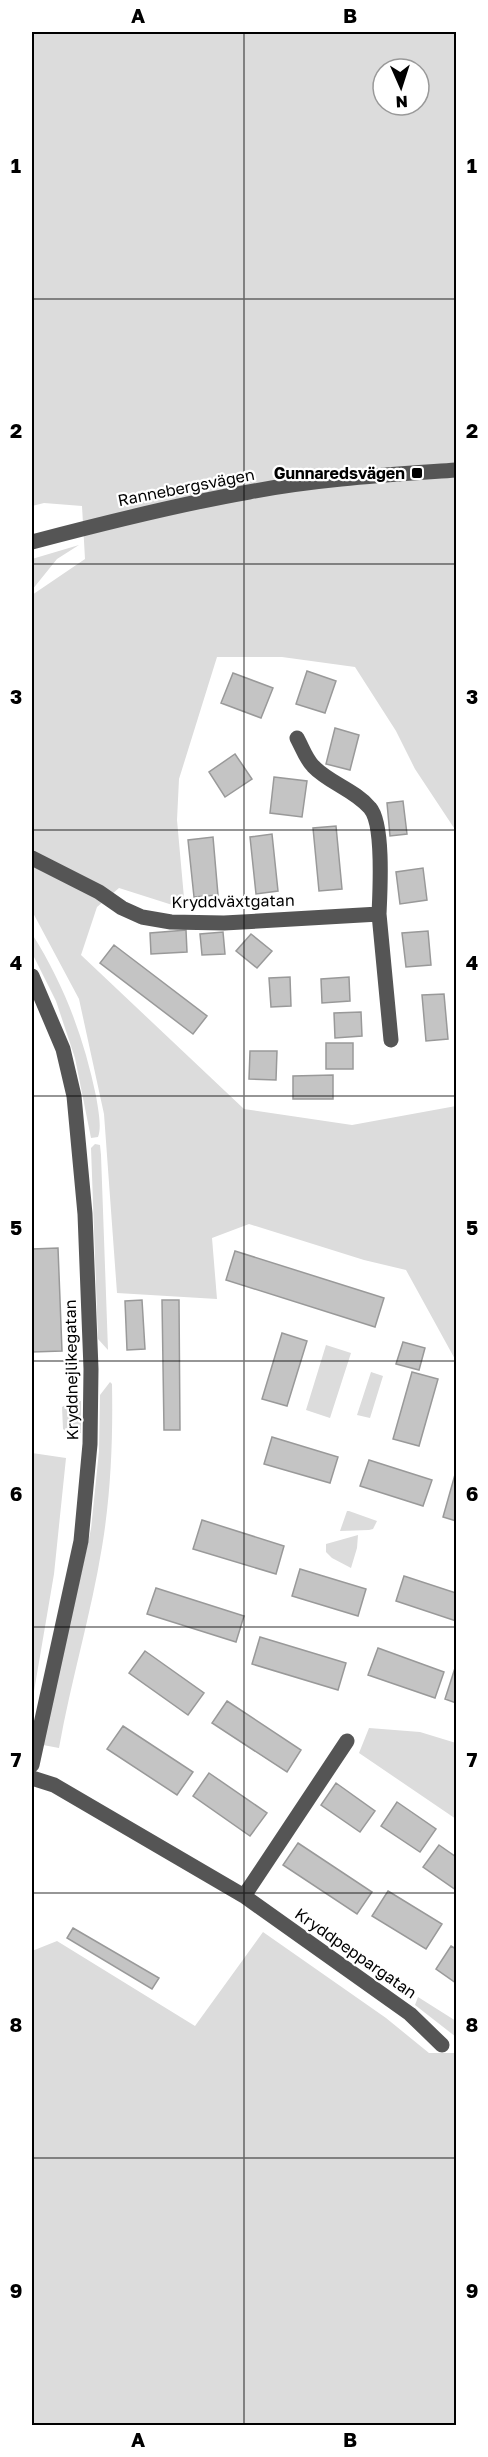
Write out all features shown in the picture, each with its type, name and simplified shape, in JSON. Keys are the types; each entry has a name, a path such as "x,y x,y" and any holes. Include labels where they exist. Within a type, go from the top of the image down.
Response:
{"street":[{"name":"Rannebergsvägen","path":"32,542 122,518 250,492 372,476 456,470"},
{"path":"297,738 311,764 370,808 376,820 380,874 379,914 391,1040"},
{"name":"Kryddväxtgatan","path":"32,858 99,892 122,908 142,917 171,922 224,923 379,914"},
{"name":"Kryddnejlikegatan","path":"32,976 63,1049 74,1096 85,1214 91,1369 90,1444 81,1541 32,1765"},
{"path":"244,1896 295,1816 347,1741"},
{"name":"Kryddpeppargatan","path":"32,1778 54,1785 244,1896 410,2014 442,2045"}],"shaded area":[{"path":"32,32 456,32 456,831 415,769 396,731 355,667 282,657 217,657 179,779 177,820 185,909 119,888 97,907 81,955 244,1109 352,1125 456,1106 456,1361 406,1270 364,1260 249,1224 212,1238 217,1299 117,1293 104,1114 79,999 32,911 32,595 85,559 82,506 44,503 32,506"},
{"path":"79,545 57,559 32,590 32,559"},
{"path":"32,934 54,972 79,1032 96,1096 100,1123 98,1137 91,1138 75,1058 56,1001 32,953"},
{"path":"95,1144 100,1145 101,1155 108,1350 98,1339 91,1148"},
{"path":"326,1345 351,1353 330,1418 306,1410"},
{"path":"371,1372 383,1376 370,1418 357,1415"},
{"path":"110,1382 112,1384 112,1446 105,1527 59,1748 43,1745 91,1529 99,1451 100,1395"},
{"path":"81,1401 81,1433 68,1433 63,1429 62,1407 70,1402"},
{"path":"32,1453 66,1458 54,1574 32,1703"},
{"path":"347,1511 377,1521 373,1529 340,1531"},
{"path":"358,1535 351,1568 332,1558 326,1552 326,1544"},
{"path":"369,1728 420,1732 456,1743 456,1819 359,1753"},
{"path":"263,1932 386,2018 429,2053 456,2053 456,2425 32,2425 32,1951 57,1941 195,2026"},
{"path":"418,1997 456,2021 456,2037 415,2005"}],"building":[{"path":"307,671 336,681 325,713 296,704"},
{"path":"233,673 273,688 261,718 221,703"},
{"path":"335,728 359,735 350,770 326,764"},
{"path":"235,754 252,779 225,797 209,772"},
{"path":"274,777 307,781 302,817 270,813"},
{"path":"403,801 407,834 390,836 387,803"},
{"path":"336,826 342,889 319,891 313,828"},
{"path":"272,834 278,891 256,894 250,837"},
{"path":"213,837 218,895 194,897 188,840"},
{"path":"423,868 427,900 400,904 396,872"},
{"path":"186,930 187,952 151,954 150,933"},
{"path":"428,931 431,965 406,967 402,933"},
{"path":"223,932 225,954 202,955 200,934"},
{"path":"251,934 272,951 257,968 236,951"},
{"path":"114,945 207,1016 193,1034 100,963"},
{"path":"290,977 291,1006 271,1007 269,978"},
{"path":"349,977 350,1001 322,1003 321,979"},
{"path":"444,994 448,1039 426,1041 422,995"},
{"path":"361,1012 362,1036 335,1038 334,1013"},
{"path":"326,1043 353,1043 353,1069 326,1069"},
{"path":"250,1051 277,1051 276,1080 249,1079"},
{"path":"333,1075 333,1099 293,1099 293,1076"},
{"path":"58,1248 62,1351 32,1352 32,1249"},
{"path":"235,1251 384,1298 375,1327 226,1280"},
{"path":"142,1300 145,1349 127,1350 125,1301"},
{"path":"162,1300 179,1300 180,1430 164,1430"},
{"path":"282,1333 307,1341 287,1406 262,1399"},
{"path":"403,1342 425,1348 419,1370 396,1364"},
{"path":"412,1372 438,1379 419,1446 393,1439"},
{"path":"272,1437 338,1457 330,1483 264,1464"},
{"path":"369,1460 432,1480 423,1506 360,1486"},
{"path":"456,1471 456,1521 443,1517"},
{"path":"202,1520 284,1546 276,1574 193,1549"},
{"path":"300,1569 366,1589 358,1616 292,1596"},
{"path":"404,1576 456,1593 456,1621 396,1601"},
{"path":"156,1588 244,1616 236,1642 147,1614"},
{"path":"260,1637 346,1663 338,1690 252,1664"},
{"path":"378,1648 444,1672 435,1698 368,1675"},
{"path":"145,1651 204,1693 188,1715 129,1673"},
{"path":"456,1669 456,1703 445,1699"},
{"path":"227,1701 301,1750 287,1772 212,1723"},
{"path":"123,1726 193,1772 177,1795 107,1749"},
{"path":"209,1773 267,1813 250,1836 193,1796"},
{"path":"336,1783 375,1811 360,1832 321,1805"},
{"path":"397,1802 436,1829 420,1852 381,1826"},
{"path":"298,1843 372,1892 357,1914 283,1865"},
{"path":"439,1845 456,1857 456,1890 423,1867"},
{"path":"388,1891 442,1924 426,1949 372,1916"},
{"path":"73,1928 159,1978 152,1989 67,1938"},
{"path":"451,1946 456,1949 456,1983 436,1969"}],"place":[{"name":"Gunnaredsvägen","path":"417,473"}]}
